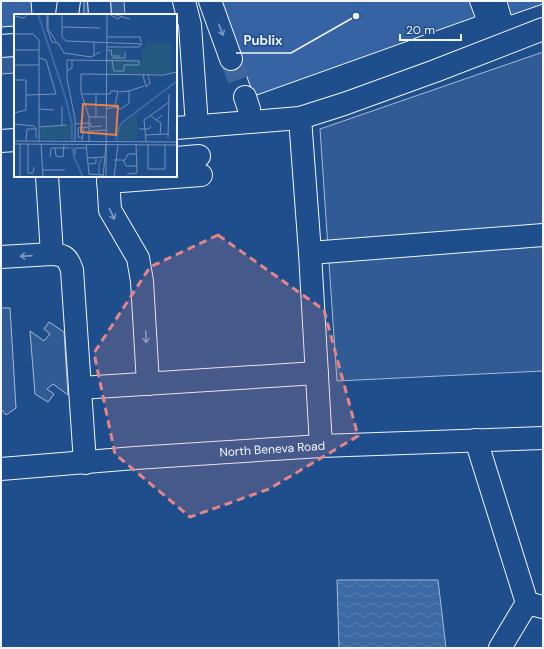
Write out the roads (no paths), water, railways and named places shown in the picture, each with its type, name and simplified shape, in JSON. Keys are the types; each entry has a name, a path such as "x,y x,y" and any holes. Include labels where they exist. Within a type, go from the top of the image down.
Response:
{"main road":[{"path":"67,14 70,6 69,1"},
{"path":"99,1 100,14"},
{"path":"184,1 190,25 186,127 300,118 344,104 435,71 543,29"},
{"path":"210,1 231,59"},
{"path":"1,46 14,45"},
{"path":"245,97 250,122"},
{"path":"300,118 310,254 321,446"},
{"path":"1,141 14,140"},
{"path":"177,158 200,166 177,169"},
{"path":"47,177 52,254"},
{"path":"122,177 108,179 110,210 138,258 142,281 148,384"},
{"path":"310,254 543,235"},
{"path":"1,258 52,254 62,255 68,261 72,270 85,463"},
{"path":"80,388 317,373"},
{"name":"North Beneva Road","path":"1,469 135,458 321,446 543,438"},
{"path":"476,440 535,605 500,648"}],"water":[{"path":"337,580 438,580 446,648 339,648"}],"tunnel":[{"path":"231,59 245,97"}],"place":[{"name":"Publix","path":"356,16"}]}
